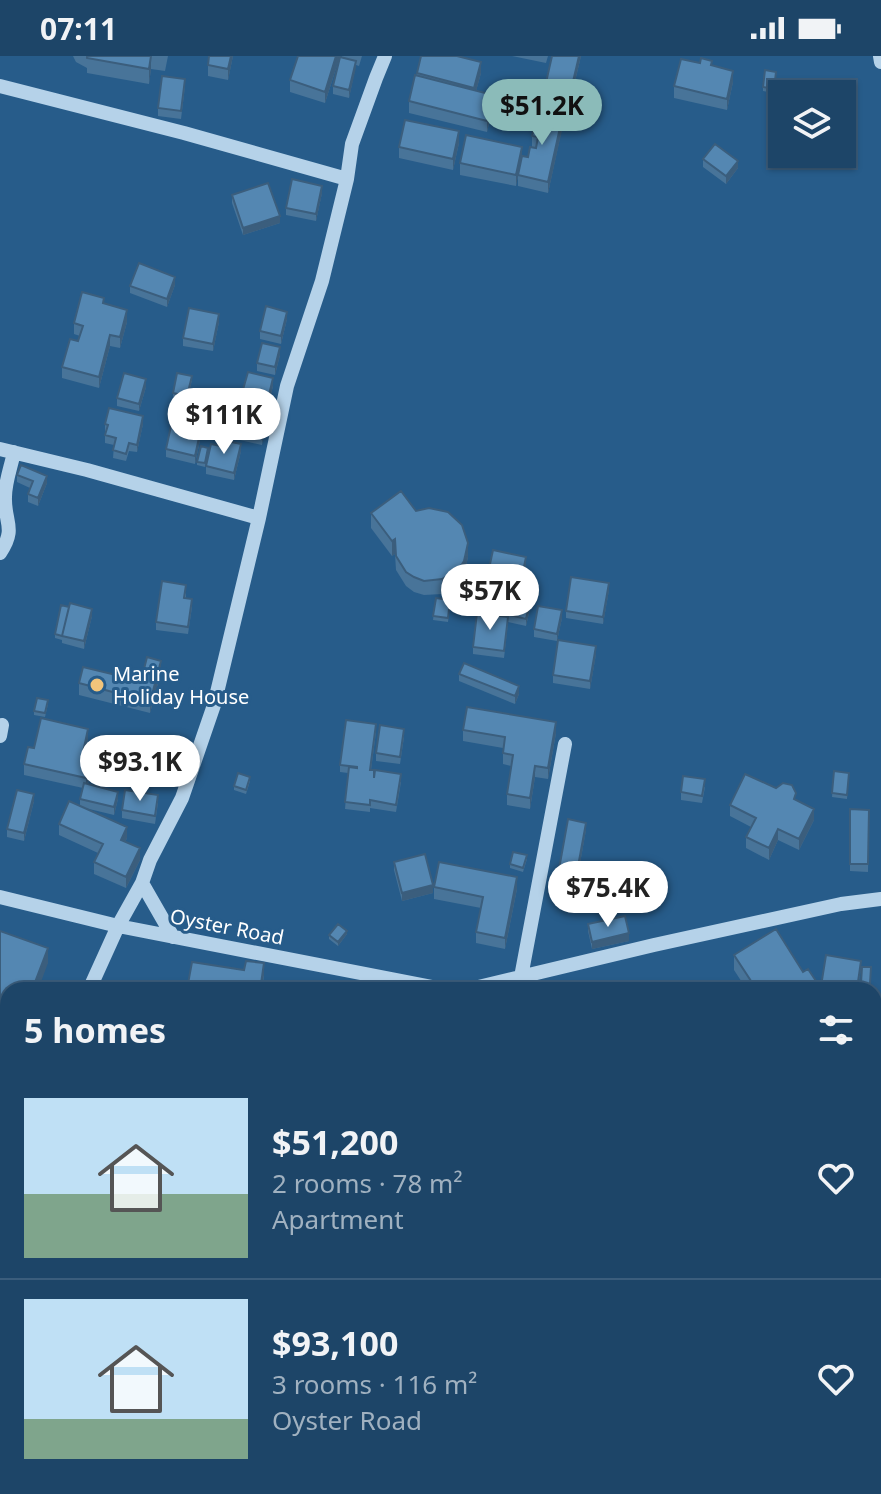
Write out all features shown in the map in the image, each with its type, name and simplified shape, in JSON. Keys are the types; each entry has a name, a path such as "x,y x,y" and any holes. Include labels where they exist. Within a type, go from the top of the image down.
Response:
{"street":[{"path":"93,982 182,798 214,705 287,386 322,281 347,179 352,144 385,56"},
{"path":"880,56 881,62"},
{"path":"0,86 347,179"},
{"path":"0,553 8,541 9,523 4,498 7,450 259,518"},
{"path":"521,977 565,744"},
{"path":"142,883 173,937"},
{"name":"Oyster Road","path":"0,897 118,926 406,982"},
{"path":"500,982 841,904 881,899"}],"building":[{"path":"87,56 151,56 149,69"},
{"path":"209,56 231,56 228,69 208,65"},
{"path":"298,56 336,56 325,92 290,80"},
{"path":"421,56 457,56 481,62 474,88 417,73"},
{"path":"552,56 579,56 565,116 540,109"},
{"path":"340,57 356,61 349,90 333,86"},
{"path":"701,58 712,61 711,65 733,71 727,99 674,86 681,59 700,63"},
{"path":"765,70 776,72 775,80 768,80 768,88 763,87"},
{"path":"415,75 493,95 487,121 409,101"},
{"path":"162,76 185,79 181,111 158,108"},
{"path":"539,109 563,114 548,182 518,175 522,156 528,157 530,147 536,148 538,137 532,136"},
{"path":"405,120 459,131 453,159 399,147"},
{"path":"466,135 522,147 516,175 460,163"},
{"path":"715,144 738,161 726,176 703,159"},
{"path":"292,179 322,186 316,214 286,208"},
{"path":"268,183 280,216 243,228 232,195"},
{"path":"139,263 175,277 167,299 130,286"},
{"path":"82,292 104,298 103,303 127,310 120,337 110,335 99,377 62,367 70,339 78,341 83,326 74,323"},
{"path":"266,306 287,312 281,336 260,331"},
{"path":"189,308 219,314 213,344 183,338"},
{"path":"262,343 280,347 275,367 257,363"},
{"path":"248,372 273,378 268,399 242,393"},
{"path":"124,373 146,379 139,404 117,398"},
{"path":"177,373 192,376 187,396 173,393"},
{"path":"109,408 143,416 137,445 129,443 126,454 113,450 116,438 105,435"},
{"path":"236,409 266,416 262,437 231,431"},
{"path":"171,426 200,433 195,456 166,449"},
{"path":"222,440 241,444 234,473 206,466 211,444 221,446"},
{"path":"201,446 208,448 205,463 197,462"},
{"path":"21,465 47,476 38,498 28,494 33,481 17,475"},
{"path":"401,491 416,511 429,508 448,512 462,525 468,543 459,569 442,579 424,581 406,572 396,556 395,539 392,541 371,513"},
{"path":"493,550 526,557 520,586 533,589 526,619 502,613 509,583 487,578"},
{"path":"571,577 609,583 603,617 566,611"},
{"path":"162,581 186,585 184,598 192,599 188,627 156,622"},
{"path":"436,598 450,600 448,618 433,616"},
{"path":"70,603 92,609 84,641 62,636"},
{"path":"61,605 69,607 62,636 55,634"},
{"path":"538,606 562,610 557,634 534,629"},
{"path":"477,613 508,617 504,651 473,647"},
{"path":"558,640 596,646 590,681 553,675"},
{"path":"147,657 161,661 150,702 79,683 83,667 141,681"},
{"path":"464,663 519,686 515,696 459,674"},
{"path":"37,698 48,700 45,713 34,711"},
{"path":"467,707 556,722 548,768 535,766 530,798 507,794 513,755 503,753 505,737 463,730"},
{"path":"41,718 88,729 82,757 91,759 86,778 24,764 28,747 34,748"},
{"path":"346,720 376,724 370,770 374,770 374,778 375,770 401,774 396,805 370,800 370,805 345,802 349,767 357,768 340,765"},
{"path":"380,725 404,729 400,757 376,753"},
{"path":"834,771 849,773 847,795 832,793"},
{"path":"238,773 250,777 246,790 234,786"},
{"path":"745,774 776,788 783,783 792,785 796,793 794,799 814,809 799,839 778,829 769,848 746,837 756,818 730,805"},
{"path":"683,776 705,779 702,796 681,792"},
{"path":"84,783 118,792 114,807 80,799"},
{"path":"17,790 34,794 24,833 7,829"},
{"path":"125,790 158,795 155,816 122,810"},
{"path":"69,801 127,827 121,840 140,848 126,877 94,862 103,844 59,824"},
{"path":"850,809 869,810 868,864 850,864"},
{"path":"568,819 586,823 577,872 559,869"},
{"path":"513,852 527,855 523,868 510,864"},
{"path":"425,854 433,885 402,893 394,862"},
{"path":"439,862 517,877 505,938 476,932 483,897 434,887"},
{"path":"560,874 575,878 573,885 558,881"},
{"path":"625,916 629,933 592,942 588,924"},
{"path":"338,924 347,931 338,942 329,935"},
{"path":"776,929 803,972 808,969 817,982 752,982 734,955"},
{"path":"0,931 48,948 35,982 0,982"},
{"path":"826,955 861,961 858,982 822,982"},
{"path":"246,961 264,963 261,982 188,982 192,962 244,970"},
{"path":"862,967 871,967 870,982 861,982"}],"place":[{"name":"Marine Holiday House","path":"97,685"}]}
